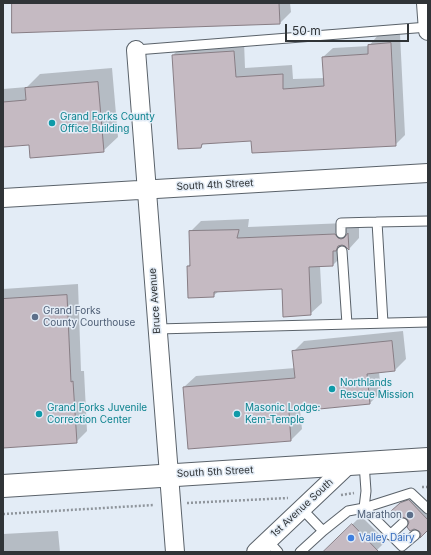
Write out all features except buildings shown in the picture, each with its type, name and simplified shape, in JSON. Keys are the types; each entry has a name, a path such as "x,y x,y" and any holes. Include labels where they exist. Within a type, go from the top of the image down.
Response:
{"street":[{"path":"426,3 428,31"},
{"name":"Bruce Avenue","path":"136,50 175,552"},
{"name":"South 4th Street","path":"3,198 428,173"},
{"name":"South 5th Street","path":"3,486 169,474 428,459"},
{"name":"1st Avenue South","path":"268,548 314,496 357,464"}],"lane":[{"path":"136,50 428,27"},
{"path":"341,233 341,223 428,221"},
{"path":"377,222 384,323"},
{"path":"342,251 347,324"},
{"path":"158,329 428,322"},
{"path":"357,464 366,491 364,508"},
{"path":"300,552 348,511 364,508 411,493 424,506"},
{"path":"364,508 402,546 414,535"},
{"path":"302,509 323,531"},
{"path":"390,535 403,523"}],"path":[{"path":"418,487 428,487"},
{"path":"3,514 314,496 338,496 366,491"}],"place":[{"name":"Grand Forks County Office Building","path":"52,123"},
{"name":"Grand Forks County Courthouse","path":"35,317"},
{"name":"Northlands Rescue Mission","path":"332,389"},
{"name":"Grand Forks Juvenile Correction Center","path":"39,414"},
{"name":"Masonic Lodge: Kem-Temple","path":"237,414"},
{"name":"Marathon","path":"410,515"},
{"name":"Valley Dairy","path":"351,538"}]}
